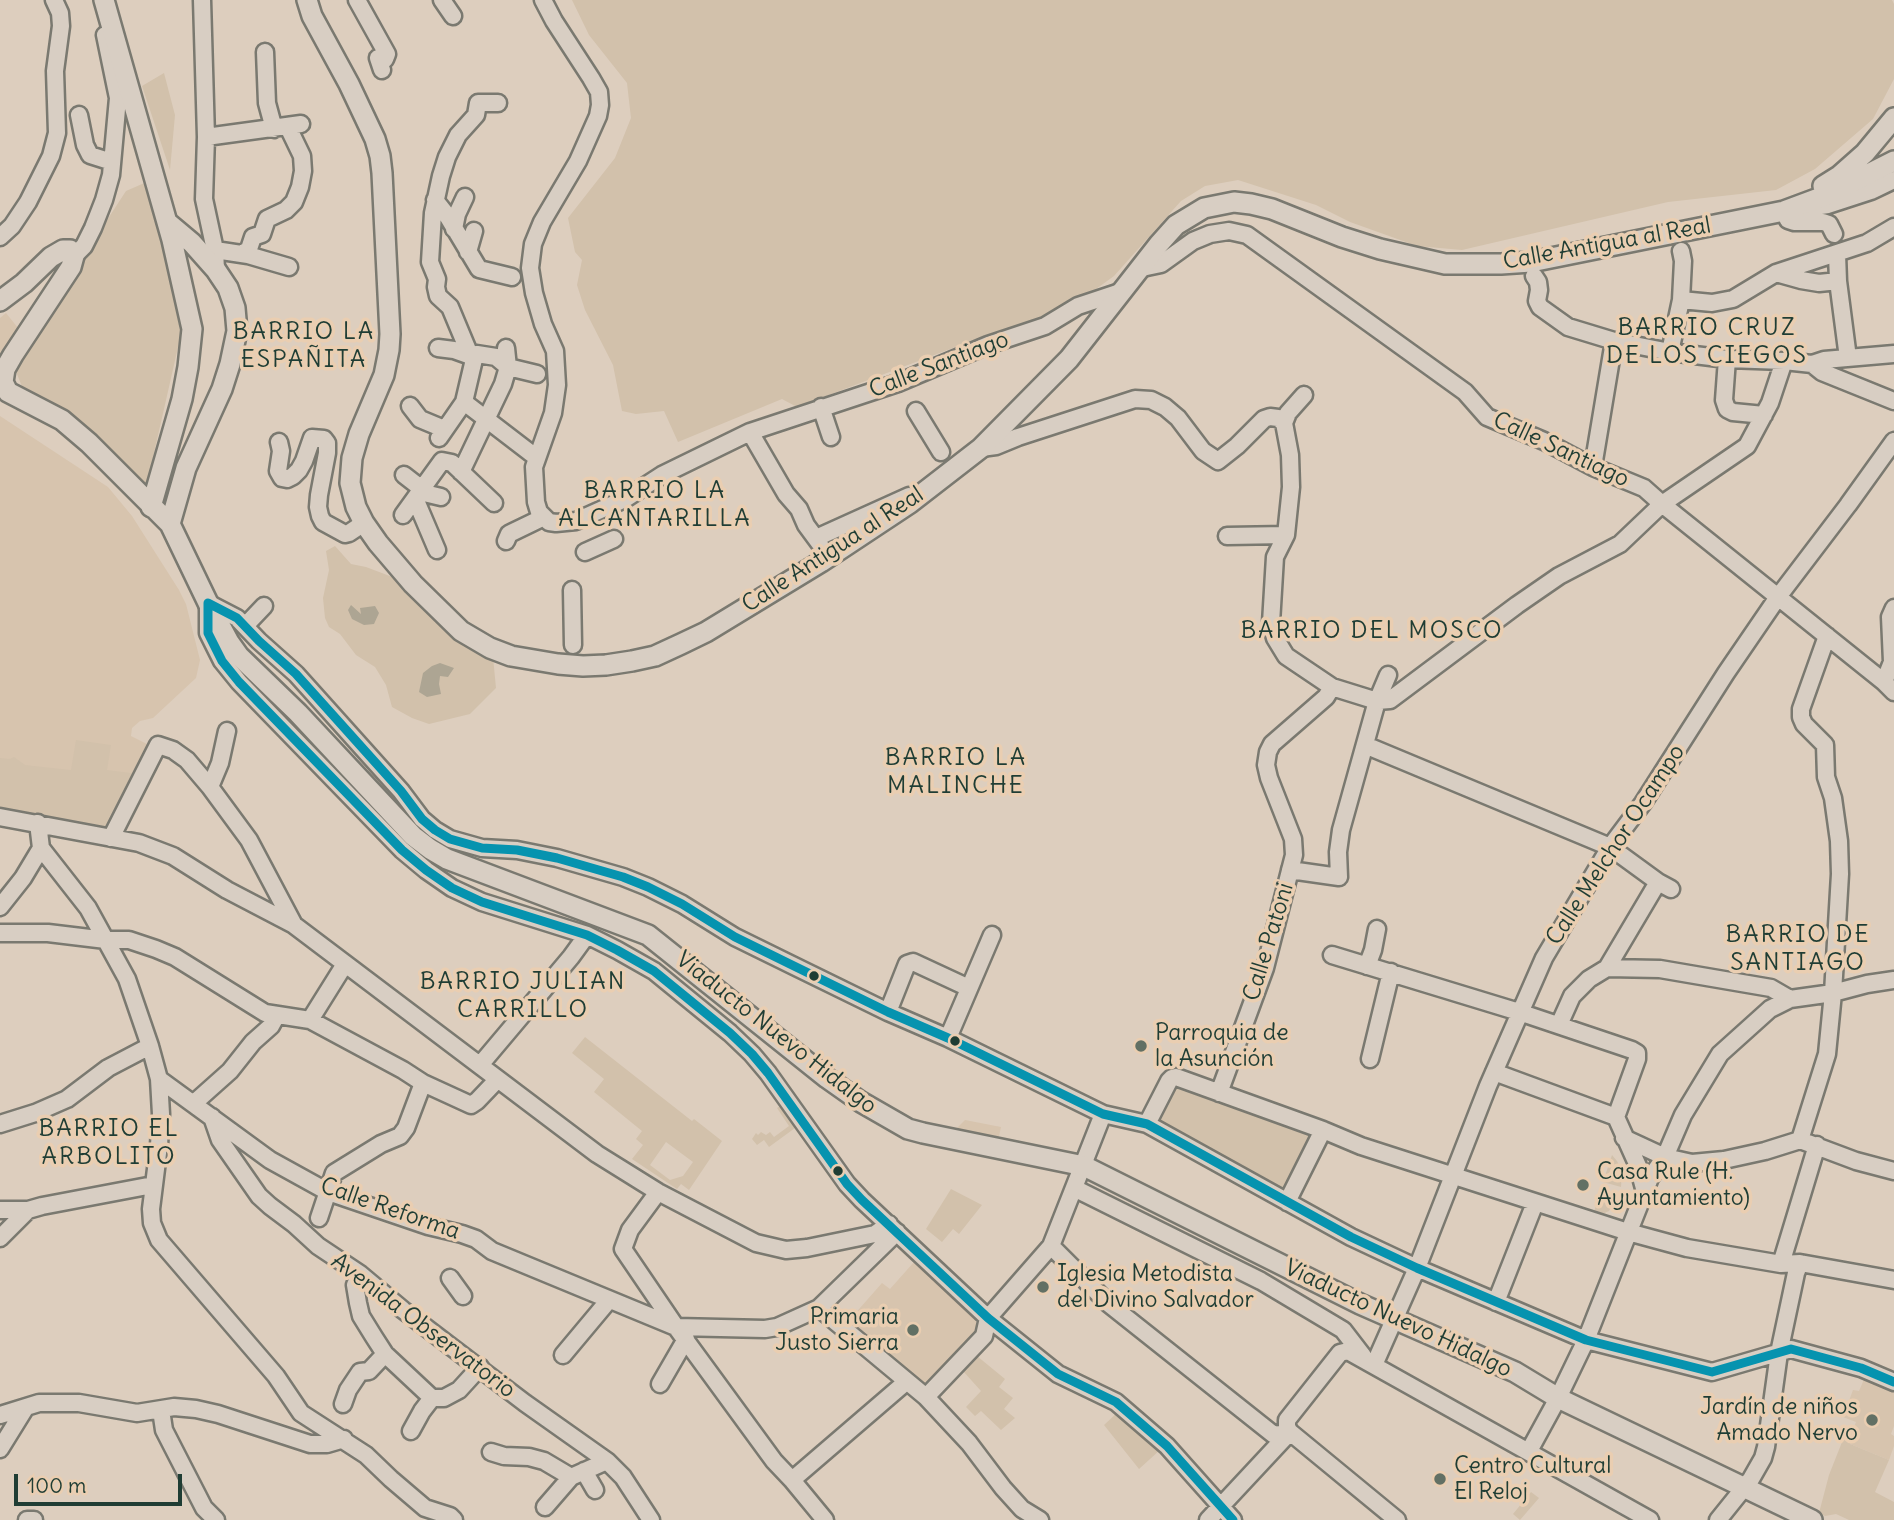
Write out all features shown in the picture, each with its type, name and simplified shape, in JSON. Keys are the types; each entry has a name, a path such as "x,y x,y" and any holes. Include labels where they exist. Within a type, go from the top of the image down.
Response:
{"main road":[{"path":"104,0 167,222 192,329 182,399 151,507"},
{"name":"Calle Antigua al Real","path":"307,0 312,16 375,139 380,156 389,350 384,375 359,434 352,458 350,483 356,508 378,543 412,584 461,631 511,656 536,661 583,666 606,665 655,656 706,632 821,562 909,503 981,447 1069,359 1176,225 1204,208 1234,202 1251,204 1272,209 1380,249 1445,264 1531,262 1784,211"},
{"path":"1784,211 1839,176 1865,153 1894,118"},
{"path":"1784,211 1827,195 1894,161"},
{"path":"0,302 51,257 63,250 70,250 74,256 71,267 13,355 5,369 3,382 8,391 62,421 89,443 170,524 187,468 222,389 237,331 235,308 228,288 192,243 167,222"},
{"name":"Viaducto Nuevo Hidalgo","path":"170,524 208,603 239,656 298,713 413,836 430,849 447,859 648,935 827,1078 899,1124 923,1133 1084,1166 1360,1304 1515,1372 1558,1398 1812,1520"}],"street":[{"path":"0,237 12,226 15,209 51,156 57,133 55,71 61,26 60,13 54,0"},
{"path":"74,256 84,246 97,219 113,162 118,98 102,8 97,0"},
{"path":"202,0 206,137 204,199 215,250 216,270"},
{"path":"357,0 387,54 385,60 378,58 382,70"},
{"path":"445,0 453,16"},
{"path":"506,541 509,534 544,517 539,513 534,467 553,413 557,385 555,351 534,293 530,268 533,244 542,222 578,161 598,116 600,105 599,92 543,0"},
{"path":"242,254 249,249 253,237 262,234 267,219 286,210 294,202 303,171 302,156 288,127 267,103 265,52"},
{"path":"410,406 420,419 442,433 464,402 473,355 450,307 438,296 437,279 430,261 435,200 447,157 458,135 476,115 478,103 498,103"},
{"path":"79,115 85,145 90,155 113,162"},
{"path":"206,137 288,127"},
{"path":"1834,234 1829,224 1794,222 1788,220 1784,211 1828,205 1871,191 1894,180"},
{"path":"454,229 465,198"},
{"path":"435,200 479,270 512,277"},
{"path":"1681,300 1712,303 1733,299 1776,273 1867,243 1894,227"},
{"path":"468,252 474,231"},
{"name":"Calle Santiago","path":"1142,268 1160,264 1193,241 1210,234 1229,231 1247,235 1465,392 1487,417 1644,488 1889,687"},
{"path":"215,250 242,254 289,267"},
{"path":"1670,352 1681,300 1681,251"},
{"path":"1837,254 1848,358"},
{"path":"1776,273 1819,284 1838,281"},
{"path":"1534,276 1538,282 1537,300 1540,307 1568,327 1614,341 1727,359 1812,364 1824,360 1894,354"},
{"name":"Calle Santiago","path":"544,517 549,522 556,523 576,521 625,499 662,475 750,432 898,383 988,345 1045,326 1078,306 1123,291"},
{"path":"1593,467 1614,341"},
{"path":"438,348 496,357 508,366 537,374"},
{"path":"461,472 503,384 508,366 506,348"},
{"path":"1727,359 1724,400 1727,409 1764,415"},
{"path":"1304,395 1288,413 1284,423 1290,454 1291,487 1286,535 1275,557 1271,623 1275,638 1286,656 1332,687 1377,701 1390,700 1559,576 1620,544 1662,505 1747,446 1770,403 1784,361"},
{"path":"1812,364 1822,372 1894,401"},
{"path":"981,447 996,446 1135,399 1151,400 1165,407 1178,418 1203,451 1217,461 1237,446 1264,419 1270,416 1284,423"},
{"path":"464,402 537,458"},
{"path":"821,407 831,437"},
{"path":"916,411 940,452"},
{"path":"750,432 786,494 799,509 806,525 818,541 934,484"},
{"path":"279,442 281,451 278,471 282,478 287,479 299,470 312,438 324,439 327,443 326,466 319,495 320,516 323,522 345,534 364,523"},
{"name":"Calle Melchor Ocampo","path":"1370,1363 1395,1319 1417,1268 1494,1072 1544,958 1610,847 1643,803 1726,673 1778,597 1894,441"},
{"path":"403,515 442,461 452,463 494,503"},
{"path":"404,475 420,492 441,497"},
{"path":"420,492 417,503 437,550"},
{"path":"1234,536 1286,535"},
{"path":"584,552 614,539"},
{"path":"572,590 573,645"},
{"path":"1233,1520 1167,1446 1116,1402 1058,1374 988,1318 893,1228 847,1184 752,1054 654,971 587,935 482,902 452,888 402,849 239,682 222,661 208,633 208,603 237,618 296,674 401,791 422,819 435,831 450,839 482,848 517,850 557,858 623,877 682,904 735,937 1103,1114 1147,1124 1351,1237 1586,1340 1712,1372 1791,1349 1861,1368 1894,1382"},
{"path":"244,626 264,606"},
{"path":"1889,687 1892,662 1890,617 1894,608"},
{"path":"1800,1140 1827,1054 1840,874 1833,798 1826,777 1825,745 1804,724 1801,717 1801,709 1826,636"},
{"path":"1290,870 1339,877 1341,830 1357,766 1388,675"},
{"name":"Calle Patoni","path":"1219,1093 1265,968 1294,855 1293,839 1269,778 1266,765 1268,752 1272,744 1326,698 1332,687"},
{"path":"210,787 220,764 227,731"},
{"path":"111,838 158,745 173,750 187,760 210,787 249,840 294,925"},
{"path":"1365,745 1610,847 1665,885 1607,968 1588,979 1572,996 1559,1025"},
{"path":"0,817 139,843 173,856 227,890 294,925 597,1154 658,1192 756,1243 786,1250 807,1248 893,1228"},
{"path":"38,823 41,848 88,908 127,979 150,1046 159,1079 161,1114 151,1209 152,1223 159,1240 276,1376 302,1413 366,1455 425,1508 450,1516 454,1520"},
{"path":"0,907 23,878 41,848"},
{"path":"1367,966 1377,929"},
{"path":"0,933 48,933 128,940 156,948 265,1013 310,1020 423,1083 471,1105 498,1079"},
{"path":"480,1065 587,935"},
{"path":"948,1038 992,935"},
{"path":"1332,955 1519,1012 1637,1053 1616,1117 1638,1166 1645,1192"},
{"path":"888,1012 907,964 913,962 969,988"},
{"path":"310,1020 345,964"},
{"path":"1607,968 1660,969 1771,988 1790,999"},
{"path":"1370,1059 1391,972"},
{"path":"1529,1451 1586,1340 1650,1178 1665,1157 1684,1115 1720,1054 1770,1009 1790,999 1894,980"},
{"path":"193,1104 230,1071 253,1042 271,1026 277,1015"},
{"path":"0,1124 67,1099 108,1068 150,1046"},
{"path":"1494,1072 1616,1117"},
{"path":"1147,1124 1172,1078 1176,1077 1360,1146 1628,1232 1687,1248 1781,1264 1800,1263 1894,1280"},
{"name":"Calle Reforma","path":"159,1079 270,1160 328,1192 428,1226 476,1239 492,1251 681,1333"},
{"path":"318,1218 334,1173 381,1144 400,1136 406,1128 423,1083"},
{"path":"926,1397 985,1336 988,1318 1051,1246 1103,1114"},
{"name":"Avenida Observatorio","path":"212,1117 220,1140 270,1206 318,1246 360,1274 525,1403 607,1461 623,1477 650,1520"},
{"path":"1287,1202 1323,1130"},
{"path":"1624,1138 1665,1157 1692,1163 1765,1152 1800,1140 1856,1161 1894,1171"},
{"path":"1781,1264 1817,1145"},
{"path":"0,1210 28,1210 153,1185"},
{"path":"1074,1188 1261,1280 1343,1330 1370,1363"},
{"path":"658,1192 630,1230 623,1249 774,1461 825,1520"},
{"path":"1496,1302 1535,1203"},
{"path":"0,1238 28,1210"},
{"path":"681,1333 777,1327 819,1308 893,1228"},
{"path":"1051,1246 1109,1304 1274,1435 1290,1432"},
{"path":"1718,1520 1751,1479 1763,1458 1779,1353 1800,1263"},
{"path":"360,1274 355,1284 362,1316 385,1354 432,1398 444,1398 459,1390 480,1367"},
{"path":"450,1278 463,1296"},
{"path":"563,1355 609,1300"},
{"path":"819,1308 926,1397 969,1443 1022,1509 1040,1520"},
{"path":"660,1384 681,1333"},
{"path":"1397,1520 1376,1513 1287,1427 1287,1420 1340,1353 1348,1351 1650,1520"},
{"path":"343,1404 348,1390 360,1372 369,1371 385,1354"},
{"path":"792,1480 906,1382"},
{"path":"411,1432 432,1398"},
{"path":"0,1415 39,1403 79,1403 137,1413 174,1407 218,1414 310,1444 327,1444 344,1439"},
{"path":"0,1449 26,1407"},
{"path":"161,1410 164,1430 204,1508 216,1520"},
{"path":"1208,1520 1290,1432"},
{"path":"491,1452 544,1461 578,1474 595,1490"},
{"path":"545,1507 578,1474 607,1461"},
{"path":"27,1520 34,1520"}],"shaded area":[{"path":"572,0 1892,0 1894,79 1873,119 1815,169 1776,190 1668,202 1462,250 1417,246 1350,222 1316,205 1238,180 1205,186 1181,201 1114,276 1085,297 1039,319 974,340 797,407 782,399 678,442 664,411 636,414 622,411 613,365 585,310 577,285 582,260 575,252 568,218 615,158 631,118 627,83 589,35"},
{"path":"164,73 175,115 170,170 142,86"},
{"path":"149,181 181,334 144,497 23,389 13,364 126,191"},
{"path":"6,313 22,333 0,363 0,318"},
{"path":"0,416 108,487 132,516 186,604 200,660 196,678 153,718 140,721 132,728 131,736 153,747 122,807 0,796"},
{"path":"335,546 351,564 395,578 493,657 496,688 470,714 429,724 392,707 386,685 375,667 356,655 340,634 329,627 325,618 323,598 329,570 326,551"},
{"path":"351,605 361,614 360,608 375,606 379,613 374,624 364,625 352,619 348,610"},
{"path":"440,663 454,668 448,677 440,676 441,694 427,697 419,692 423,673"},
{"path":"76,740 111,745 107,770 139,774 109,833 0,809 0,758 14,757 25,765 71,770"},
{"path":"585,1037 692,1121 694,1119 722,1141 689,1190 681,1184 677,1189 632,1159 643,1145 636,1139 642,1131 594,1092 604,1079 572,1053","holes":["666,1142 693,1162 683,1176 670,1180 650,1165"]},
{"path":"1177,1086 1311,1136 1284,1191 1161,1121 1159,1116"},
{"path":"780,1106 795,1128 769,1147 764,1140 757,1145 752,1139 756,1133 766,1135 770,1132 774,1137 789,1126 777,1108"},
{"path":"965,1120 1001,1127 998,1141 954,1131"},
{"path":"1612,1155 1622,1171 1621,1187 1603,1182"},
{"path":"951,1189 982,1205 959,1234 953,1229 942,1242 926,1229"},
{"path":"1601,1189 1618,1195 1609,1211 1593,1215"},
{"name":"Primaria Justo Sierra","path":"914,1262 976,1319 976,1334 924,1392 845,1325 882,1283 890,1289"},
{"path":"977,1356 1005,1379 999,1387 1013,1398 1004,1409 1015,1418 1001,1430 981,1411 975,1416 966,1407 981,1391 963,1371"},
{"name":"Jardín de niños Amado Nervo","path":"1865,1377 1894,1389 1894,1426 1891,1434 1894,1436 1894,1446 1889,1460 1850,1444 1856,1422 1843,1417 1853,1390 1859,1391"},
{"path":"1119,1411 1160,1450 1139,1469 1104,1425"},
{"path":"1844,1437 1852,1439 1850,1444 1889,1460 1875,1492 1894,1502 1894,1520 1849,1520 1836,1514 1825,1516 1819,1513 1829,1475"},
{"path":"1531,1492 1539,1498 1520,1520 1513,1514"}],"transit line":[{"path":"1233,1520 1167,1446 1116,1402 1058,1374 988,1318 862,1200 847,1184 752,1054 654,971 587,935 482,902 452,888 402,850 239,682 222,661 208,633 208,603 237,618 296,674 401,791 422,819 450,839 482,848 517,850 557,858 648,887 682,904 735,937 888,1012 948,1038 1103,1114 1147,1124 1351,1237 1586,1340 1712,1372 1791,1349 1861,1368 1894,1382"}],"place":[{"name":"Parroquia de la Asunción","path":"1141,1046"},
{"name":"Casa Rule (H. Ayuntamiento)","path":"1583,1185"},
{"name":"Iglesia Metodista del Divino Salvador","path":"1043,1287"},
{"name":"Primaria Justo Sierra","path":"913,1330"},
{"name":"Jardín de niños Amado Nervo","path":"1872,1420"},
{"name":"Centro Cultural El Reloj","path":"1440,1479"}],"district":[{"name":"BARRIO CRUZ DE LOS CIEGOS","path":"1707,342"},
{"name":"BARRIO LA ESPAÑITA","path":"304,346"},
{"name":"BARRIO LA ALCANTARILLA","path":"655,505"},
{"name":"BARRIO DEL MOSCO","path":"1372,631"},
{"name":"BARRIO LA MALINCHE","path":"956,772"},
{"name":"BARRIO DE SANTIAGO","path":"1798,949"},
{"name":"BARRIO JULIAN CARRILLO","path":"523,996"},
{"name":"BARRIO EL ARBOLITO","path":"109,1143"}]}
